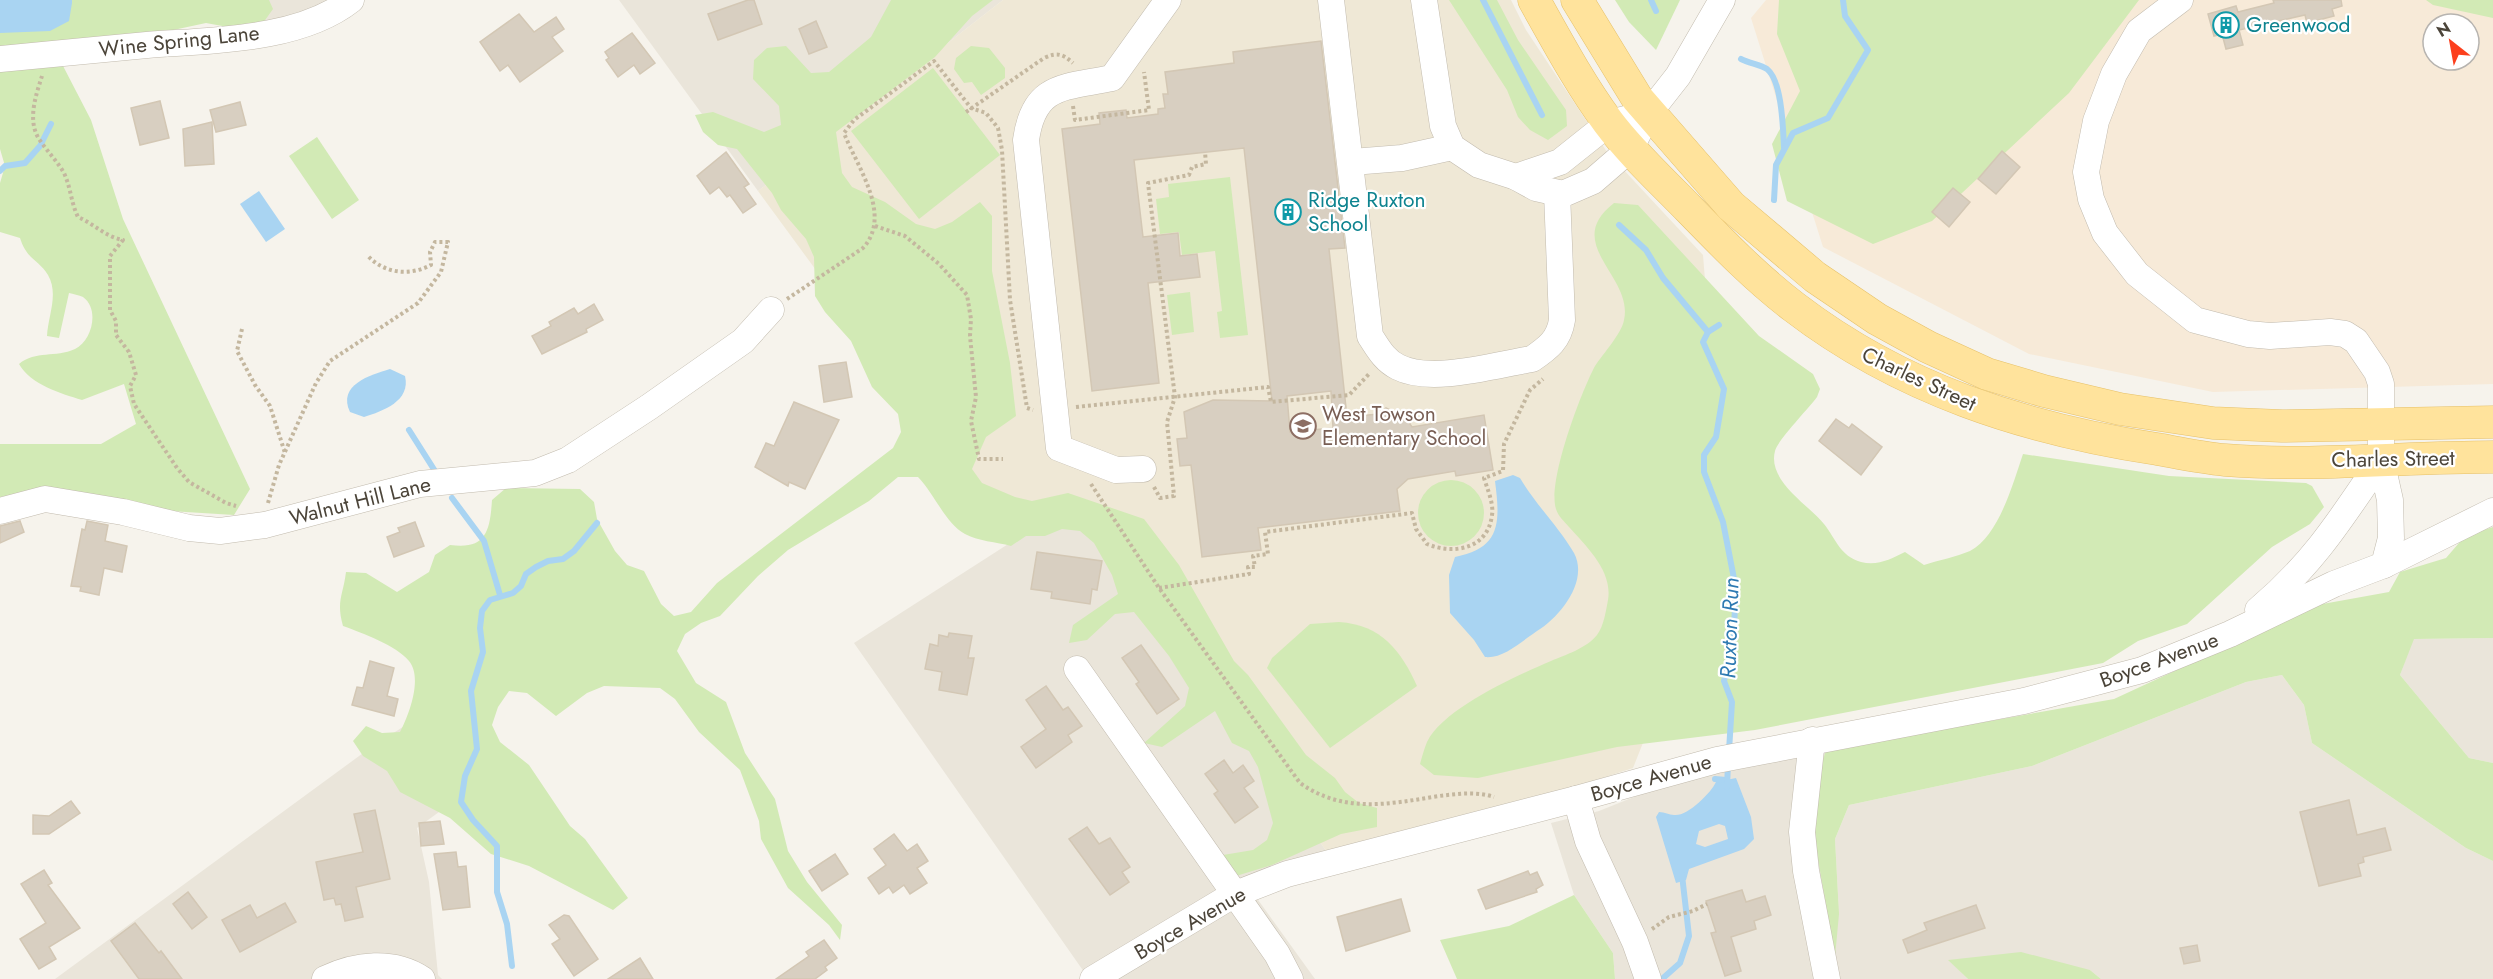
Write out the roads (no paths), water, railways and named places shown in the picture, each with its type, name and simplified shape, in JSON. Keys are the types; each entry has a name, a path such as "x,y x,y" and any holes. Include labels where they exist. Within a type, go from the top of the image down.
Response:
{"main road":[{"name":"Charles Street","path":"1534,0 1609,123 1630,149 1748,270 1796,308 1853,347 1967,404 2113,442 2224,460 2493,457"},
{"name":"Charles Street","path":"1577,0 1619,72 1649,113 1731,206 1815,277 1877,319 1928,347 1987,374 2120,409 2213,423 2282,426 2493,422"}],"street":[{"name":"Wine Spring Lane","path":"0,59 223,39 293,28 339,9 351,0"},
{"path":"1143,469 1116,470 1059,448 1026,140 1029,120 1041,100 1056,88 1112,78 1167,0"},
{"path":"1331,0 1352,162 1370,336 1381,354 1396,367 1414,373 1434,374 1532,359 1559,337 1562,320 1557,193"},
{"path":"1424,0 1443,126 1452,147 1479,165 1516,177 1536,188 1557,193 1580,189 1607,170 1630,149 1649,113 1678,76 1722,0"},
{"path":"2180,0 2139,31 2114,74 2096,121 2086,172 2091,199 2105,233 2138,274 2194,320 2248,334 2270,336 2330,332 2345,334 2356,341 2377,372 2381,384 2381,460 2390,500 2391,538 2384,565"},
{"path":"1516,177 1560,162 1609,123 1649,113"},
{"path":"1352,162 1402,158 1452,147"},
{"name":"Walnut Hill Lane","path":"0,511 45,499 123,512 189,528 220,531 265,525 420,484 535,473 552,467 650,407 743,340 771,310"},
{"name":"Boyce Avenue","path":"2230,634 2291,582 2313,559 2381,460"},
{"name":"Boyce Avenue","path":"1093,979 1233,895 1287,873 1576,800 1727,758 2024,701 2142,670 2230,634 2334,584 2384,565 2493,511"},
{"path":"1077,669 1233,895 1277,954 1290,979"},
{"path":"1812,740 1802,832 1806,871 1827,979"},
{"path":"1576,800 1588,842 1635,942 1648,979"},
{"path":"325,979 339,972 366,966 400,970 422,979"}],"water":[{"path":"0,0 72,0 69,21 50,31 0,33"},
{"path":"259,191 285,229 266,242 240,204"},
{"path":"390,369 405,376 406,385 400,398 387,408 364,417 350,412 347,403 352,388 373,374"},
{"path":"1513,475 1520,478 1568,543 1578,564 1578,575 1570,597 1563,608 1546,625 1505,652 1485,657 1474,640 1450,613 1449,575 1455,557 1470,553 1490,540 1497,520 1495,481"},
{"path":"1736,778 1751,817 1754,839 1744,849 1689,869 1686,880 1676,883 1656,817 1659,812 1679,815 1692,808 1704,798 1716,782","holes":["1719,824 1725,826 1728,839 1705,847 1696,844 1699,831"]}],"waterway":[{"path":"1483,0 1542,115"},
{"path":"1651,0 1656,11"},
{"name":"Ruxton Run","path":"1774,200 1776,165 1793,133 1828,118 1868,50 1845,16 1843,0"},
{"path":"1741,59 1767,69 1772,75 1781,105 1784,147"},
{"path":"0,171 5,166 25,163 40,146 51,124"},
{"path":"1619,225 1646,250 1663,278 1708,332"},
{"name":"Ruxton Run","path":"1719,325 1708,332 1703,342 1724,389 1716,437 1704,455 1704,472 1723,522 1736,589 1733,646 1724,681 1732,702 1729,751"},
{"path":"409,430 435,471"},
{"path":"452,498 484,541 500,595"},
{"path":"512,966 507,924 497,892 497,846 473,820 461,802 465,776 477,749 471,691 483,652 480,628 482,611 490,600 513,593 521,586 526,574 536,567 548,561 563,559 574,551 597,523"},
{"name":"Ruxton Run","path":"1727,787 1728,764"},
{"path":"1715,779 1726,780"},
{"name":"Ruxton Run","path":"1662,979 1680,963 1689,936 1682,875"}],"place":[{"name":"Greenwood","path":"2226,25"},
{"name":"Ridge Ruxton School","path":"1288,212"},
{"name":"West Towson Elementary School","path":"1303,426"}]}
